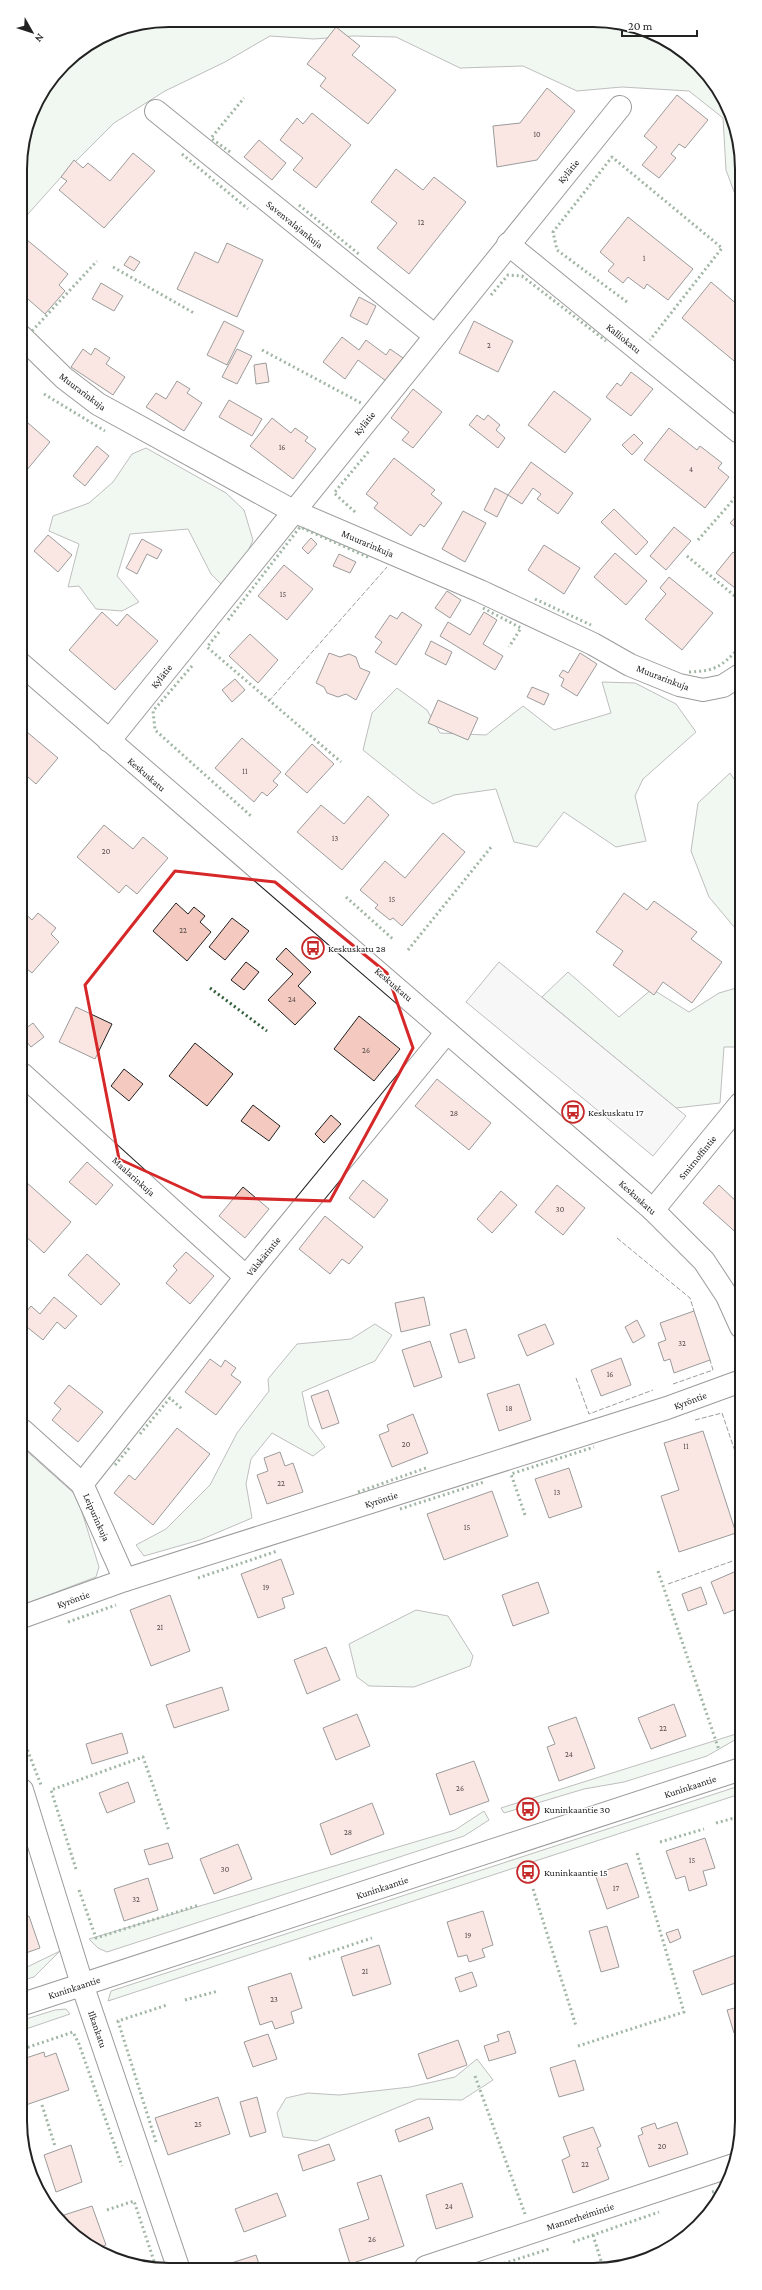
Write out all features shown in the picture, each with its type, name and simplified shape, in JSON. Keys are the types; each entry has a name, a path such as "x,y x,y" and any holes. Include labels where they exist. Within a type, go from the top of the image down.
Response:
{"street":[{"name":"Kylätie","path":"109,741 434,335 620,107"},
{"name":"Savenvalajankuja","path":"156,111 434,335"},
{"name":"Kalliokatu","path":"508,244 735,428"},
{"name":"Muurarinkuja","path":"27,342 64,378 98,404 293,511 480,591 593,644 630,665 679,685 703,690 723,686 735,678"},
{"name":"Keskuskatu","path":"27,669 310,912 653,1210 704,1261 727,1296 735,1314"},
{"name":"Välskärintie","path":"82,1484 246,1277 447,1032"},
{"name":"Maalarinkuja","path":"27,1079 246,1277"},
{"name":"Smirnoffintie","path":"653,1210 735,1110"},
{"name":"Kyröntie","path":"27,1615 125,1580 667,1408 735,1383"},
{"name":"Leipurinkuja","path":"27,1434 82,1484 125,1580"},
{"name":"Kuninkaantie","path":"27,2003 735,1771"},
{"name":"Ilkankatu","path":"27,1806 82,1984 177,2263"},
{"name":"Mannerheimintie","path":"438,2263 727,2167"}],"highlighted area":[{"path":"175,871 275,882 387,973 413,1048 330,1201 202,1197 119,1159 85,985"}],"green space":[{"path":"159,27 603,27 630,32 648,38 664,46 680,56 694,68 706,82 724,114 730,132 735,159 735,194 726,170 723,118 689,91 622,87 577,91 523,66 460,68 396,37 353,36 314,39 270,36 225,62 165,91 114,123 70,167 27,215 28,150 38,114 46,98 56,82 68,68 82,56 114,38 132,32"},
{"path":"146,448 226,493 244,510 253,540 240,570 221,584 211,574 188,529 130,534 117,576 139,602 122,611 96,609 79,586 68,587 79,544 49,531 53,516 89,503 113,482 132,454"},
{"path":"602,682 635,683 676,704 696,732 643,779 635,796 646,841 616,847 564,812 537,847 514,842 496,789 454,795 433,804 418,794 363,750 372,713 397,688 427,710 440,733 486,735 523,706 554,730 611,713"},
{"path":"730,773 735,780 735,928 709,897 691,851 698,803"},
{"path":"568,972 619,1017 652,989 689,1012 719,993 735,988 735,1047 724,1047 720,1103 676,1108 542,997"},
{"path":"375,1324 392,1335 375,1361 302,1392 309,1426 325,1447 313,1456 272,1433 251,1459 246,1484 252,1518 200,1540 144,1556 136,1545 166,1529 210,1485 237,1433 269,1391 268,1379 297,1344 351,1339"},
{"path":"27,1451 77,1496 99,1567 96,1577 27,1603"},
{"path":"416,1610 448,1616 473,1656 470,1666 414,1687 369,1686 357,1677 349,1644"},
{"path":"735,1734 735,1740 707,1756 624,1782 584,1789 504,1813 501,1808"},
{"path":"735,1787 735,1796 108,2001 111,1991"},
{"path":"484,1811 489,1820 464,1836 107,1952 98,1948 89,1939 455,1830"},
{"path":"60,1951 34,1977 27,1979 27,1967"},
{"path":"66,2009 70,2014 27,2029 27,2019 55,2010"},
{"path":"477,2059 493,2080 462,2100 418,2099 316,2141 283,2137 277,2113 286,2098 308,2093 339,2095 410,2087 455,2077"}],"shaded area":[{"path":"499,962 686,1116 653,1156 466,1002"}],"building":[{"path":"336,27 360,46 352,55 396,90 368,124 320,86 326,78 307,64"},
{"path":"547,88 575,111 537,160 497,167 493,126 520,123"},
{"path":"677,95 708,120 685,148 679,144 671,154 676,158 659,178 642,165 657,147 644,136"},
{"path":"312,113 351,145 316,188 293,170 303,158 280,140 297,118 303,124"},
{"path":"259,140 286,163 272,180 244,157"},
{"path":"133,153 155,171 104,228 59,190 67,181 61,177 74,160 83,168 88,163 110,181"},
{"path":"396,169 423,190 434,177 466,202 409,274 377,248 397,223 371,202"},
{"path":"628,217 693,269 668,300 647,284 644,289 628,277 623,283 608,271 614,264 600,252"},
{"path":"27,240 68,274 59,285 65,291 45,314 27,298"},
{"path":"227,243 263,260 237,317 177,289 195,252 218,263"},
{"path":"130,256 140,262 134,271 124,265"},
{"path":"711,282 735,303 735,362 682,318"},
{"path":"101,283 123,296 114,311 92,299"},
{"path":"359,297 376,306 367,325 350,316"},
{"path":"224,321 244,331 227,365 207,355"},
{"path":"474,321 513,341 498,372 459,353"},
{"path":"342,337 359,350 366,340 386,355 390,349 403,358 386,381 358,360 345,379 323,362"},
{"path":"95,348 110,358 106,364 125,377 113,395 71,367 83,349 91,355"},
{"path":"237,349 252,356 237,384 222,377"},
{"path":"266,363 269,382 256,384 254,365"},
{"path":"631,372 653,389 631,416 606,397 617,383 621,386"},
{"path":"177,381 190,389 187,393 202,403 184,431 146,407 156,393 166,399"},
{"path":"413,389 442,412 413,448 402,440 409,432 391,418"},
{"path":"554,391 591,419 565,453 528,425"},
{"path":"229,400 262,419 252,436 219,417"},
{"path":"477,415 484,420 488,415 500,425 496,430 505,438 498,448 469,425"},
{"path":"272,418 291,433 295,428 308,437 305,441 316,449 293,479 250,446"},
{"path":"28,423 50,442 27,470"},
{"path":"669,428 697,450 700,446 722,463 718,468 729,477 705,508 644,460"},
{"path":"634,434 643,443 632,455 622,445"},
{"path":"97,446 109,456 85,486 73,476"},
{"path":"394,458 435,490 431,494 442,503 424,527 420,524 411,536 374,508 378,503 366,494"},
{"path":"531,462 573,493 558,514 537,499 541,494 533,488 522,504 508,495"},
{"path":"495,488 508,495 497,517 484,510"},
{"path":"614,509 648,542 636,555 601,522"},
{"path":"463,511 486,523 465,562 442,549"},
{"path":"735,518 735,527 730,523"},
{"path":"674,527 691,541 666,570 650,556"},
{"path":"48,535 72,555 58,572 34,551"},
{"path":"311,538 317,544 308,554 302,548"},
{"path":"142,539 162,550 157,559 147,554 137,574 126,568"},
{"path":"544,545 580,568 564,594 528,570"},
{"path":"733,552 735,553 735,588 716,573"},
{"path":"615,553 647,581 626,605 594,577"},
{"path":"339,554 356,562 350,573 333,566"},
{"path":"284,565 313,589 287,620 258,596"},
{"path":"669,577 713,613 682,650 645,619 666,594 660,588"},
{"path":"447,591 461,600 450,618 435,608"},
{"path":"102,612 117,626 127,614 158,641 115,690 69,650"},
{"path":"402,612 422,625 396,665 375,652 382,642 375,637 390,615 397,619"},
{"path":"484,612 497,620 483,644 503,656 495,670 440,636 448,622 470,635"},
{"path":"250,634 278,660 258,683 229,656"},
{"path":"431,641 452,652 446,665 425,654"},
{"path":"329,653 340,657 349,654 356,657 360,668 370,672 356,700 346,694 338,697 327,693 324,687 316,683"},
{"path":"580,653 597,664 577,696 561,686 564,679 559,676 563,670 568,673"},
{"path":"235,679 245,690 232,702 222,690"},
{"path":"532,687 549,694 544,705 527,697"},
{"path":"438,700 478,718 468,740 428,723"},
{"path":"27,732 58,758 36,784 27,776"},
{"path":"242,738 281,772 273,781 278,785 267,796 262,792 254,802 215,768"},
{"path":"312,744 334,764 307,793 285,774"},
{"path":"368,796 389,815 342,870 297,832 321,805 344,824"},
{"path":"104,825 133,849 143,837 168,858 137,894 126,885 119,893 77,857"},
{"path":"443,833 465,852 402,926 393,918 390,920 375,908 378,905 360,890 385,861 405,878"},
{"path":"624,893 647,910 654,901 697,932 691,939 722,962 692,1003 663,982 654,995 613,965 623,951 596,932"},
{"path":"176,903 188,914 194,907 205,916 200,922 211,932 187,961 153,931"},
{"path":"38,913 56,928 51,934 59,942 32,973 27,969 27,915 32,920"},
{"path":"232,918 249,931 225,960 209,947"},
{"path":"286,948 311,972 298,986 316,1003 295,1025 268,1000 293,974 276,959"},
{"path":"246,962 259,972 244,990 231,980"},
{"path":"76,1007 112,1024 95,1059 59,1042"},
{"path":"359,1016 400,1049 374,1081 334,1049"},
{"path":"33,1023 44,1037 31,1047 27,1042 27,1028"},
{"path":"195,1043 233,1074 207,1106 169,1076"},
{"path":"124,1069 143,1084 129,1101 111,1086"},
{"path":"437,1079 491,1123 469,1150 415,1106"},
{"path":"253,1105 280,1126 269,1141 241,1121"},
{"path":"331,1115 341,1124 324,1143 315,1134"},
{"path":"87,1162 113,1185 96,1205 69,1182"},
{"path":"363,1180 388,1200 374,1218 349,1198"},
{"path":"27,1183 71,1222 44,1253 27,1238"},
{"path":"557,1185 585,1208 563,1235 535,1212"},
{"path":"719,1185 735,1200 735,1232 703,1203"},
{"path":"243,1187 269,1209 245,1238 219,1216"},
{"path":"501,1191 517,1205 492,1233 477,1219"},
{"path":"325,1216 363,1247 349,1264 342,1259 330,1274 299,1249"},
{"path":"186,1252 214,1276 190,1304 166,1283 177,1270 173,1266"},
{"path":"87,1254 120,1284 101,1305 68,1275"},
{"path":"54,1297 77,1316 65,1329 57,1322 43,1340 27,1327 27,1311 31,1306 40,1314"},
{"path":"424,1297 430,1325 401,1332 395,1303"},
{"path":"694,1311 710,1360 674,1373 670,1359 664,1361 658,1343 666,1340 660,1323"},
{"path":"637,1320 645,1336 633,1343 625,1327"},
{"path":"545,1324 554,1344 527,1356 518,1335"},
{"path":"466,1329 475,1358 459,1363 450,1334"},
{"path":"430,1341 442,1377 414,1387 402,1350"},
{"path":"621,1358 631,1385 601,1396 591,1370"},
{"path":"210,1359 221,1367 225,1360 236,1368 231,1375 241,1382 216,1415 185,1392"},
{"path":"519,1384 531,1420 499,1431 487,1394"},
{"path":"69,1385 103,1412 78,1442 52,1420 61,1409 54,1403"},
{"path":"328,1390 339,1423 322,1429 311,1396"},
{"path":"413,1414 428,1453 392,1467 379,1435 389,1431 387,1425"},
{"path":"177,1428 210,1454 153,1525 114,1493 129,1475 135,1480"},
{"path":"703,1431 735,1533 679,1552 661,1496 679,1490 664,1443"},
{"path":"280,1452 285,1466 293,1463 303,1492 267,1504 257,1475 268,1471 264,1458"},
{"path":"569,1468 582,1507 549,1518 535,1479"},
{"path":"492,1491 508,1536 444,1560 427,1514"},
{"path":"281,1559 294,1594 282,1598 285,1608 258,1618 241,1574"},
{"path":"735,1572 735,1609 724,1614 711,1582"},
{"path":"538,1582 549,1613 513,1626 502,1595"},
{"path":"701,1587 707,1604 688,1611 682,1594"},
{"path":"170,1595 190,1651 151,1666 130,1610"},
{"path":"326,1647 340,1680 307,1694 294,1660"},
{"path":"222,1687 229,1710 174,1728 166,1705"},
{"path":"674,1704 686,1736 651,1749 638,1718"},
{"path":"357,1714 370,1746 336,1760 323,1728"},
{"path":"576,1717 595,1768 559,1781 547,1747 555,1744 548,1727"},
{"path":"122,1733 128,1753 92,1764 86,1744"},
{"path":"474,1761 489,1801 450,1815 436,1774"},
{"path":"128,1782 135,1802 107,1813 99,1793"},
{"path":"372,1803 384,1834 331,1855 320,1824"},
{"path":"705,1838 715,1868 703,1871 707,1885 689,1891 685,1876 676,1879 666,1851"},
{"path":"168,1843 173,1858 149,1865 144,1850"},
{"path":"238,1844 252,1879 214,1894 200,1859"},
{"path":"627,1863 639,1897 607,1909 595,1874"},
{"path":"148,1878 158,1910 124,1921 114,1889"},
{"path":"483,1911 493,1945 482,1949 485,1957 469,1962 467,1955 458,1957 447,1922"},
{"path":"29,1916 40,1948 27,1953 27,1917"},
{"path":"607,1926 619,1967 601,1972 589,1931"},
{"path":"678,1929 681,1938 670,1943 666,1933"},
{"path":"379,1945 391,1984 353,1996 341,1957"},
{"path":"735,1955 735,1983 702,1995 693,1971"},
{"path":"472,1972 477,1986 460,1992 455,1978"},
{"path":"291,1973 302,2008 291,2012 294,2023 275,2029 272,2021 260,2025 248,1987"},
{"path":"735,2008 734,2033 727,2010"},
{"path":"509,2031 516,2053 489,2061 484,2046 499,2041 497,2035"},
{"path":"268,2034 277,2059 253,2067 244,2042"},
{"path":"458,2040 467,2065 427,2079 418,2054"},
{"path":"44,2052 45,2057 56,2053 69,2090 27,2105 27,2058"},
{"path":"575,2060 584,2090 559,2097 550,2068"},
{"path":"218,2097 230,2134 168,2155 155,2118"},
{"path":"257,2097 266,2132 250,2137 240,2102"},
{"path":"429,2117 433,2129 399,2142 395,2130"},
{"path":"677,2122 688,2154 649,2167 638,2136 643,2134 641,2128 655,2123 657,2129"},
{"path":"593,2127 601,2146 597,2148 609,2179 573,2193 562,2160 570,2156 563,2137"},
{"path":"329,2144 335,2160 303,2171 298,2155"},
{"path":"71,2145 82,2182 56,2192 44,2155"},
{"path":"381,2175 404,2246 350,2263 339,2229 369,2219 357,2183"},
{"path":"462,2183 473,2217 436,2229 426,2195"},
{"path":"277,2193 286,2216 244,2232 235,2209"},
{"path":"92,2206 106,2245 103,2246 82,2234 68,2222 64,2215"},
{"path":"256,2255 259,2263 231,2263"}],"hedge":[{"path":"230,152 211,138 244,98"},
{"path":"182,154 248,209"},
{"path":"627,302 557,250 553,232 612,157 722,248 650,340"},
{"path":"299,205 360,255"},
{"path":"32,331 97,261"},
{"path":"113,267 194,313"},
{"path":"491,295 508,275 522,276 606,341"},
{"path":"262,350 363,404"},
{"path":"44,394 105,431"},
{"path":"355,512 334,493 369,451"},
{"path":"698,540 735,498"},
{"path":"228,620 300,527 370,558"},
{"path":"687,556 735,596"},
{"path":"535,599 591,625"},
{"path":"483,608 521,628 509,647"},
{"path":"219,632 207,647 341,762"},
{"path":"689,672 717,667 735,652"},
{"path":"192,666 153,711 155,730 251,816"},
{"path":"408,950 492,846"},
{"path":"346,897 394,940"},
{"path":"210,988 267,1031"},
{"path":"140,1434 170,1398 183,1410"},
{"path":"115,1465 131,1446"},
{"path":"525,1515 511,1474 594,1447"},
{"path":"358,1492 426,1468"},
{"path":"400,1509 484,1482"},
{"path":"198,1578 277,1551"},
{"path":"658,1571 719,1750"},
{"path":"68,1622 116,1605"},
{"path":"27,1749 41,1785"},
{"path":"76,1869 51,1790 143,1757 169,1831"},
{"path":"716,1823 735,1818"},
{"path":"660,1842 704,1829"},
{"path":"578,2046 684,2012 637,1853"},
{"path":"533,1889 576,2026"},
{"path":"79,1890 96,1938 199,1905"},
{"path":"309,1959 372,1938"},
{"path":"185,2000 218,1991"},
{"path":"156,2142 118,2021 167,2005"},
{"path":"27,2048 73,2032 79,2044 122,2166"},
{"path":"475,2076 525,2214"},
{"path":"42,2105 55,2146"},
{"path":"712,2192 717,2191"},
{"path":"107,2210 134,2201 154,2262"},
{"path":"573,2242 659,2212"},
{"path":"593,2235 602,2263"},
{"path":"505,2263 549,2249"}],"fence":[{"path":"269,701 387,567"},
{"path":"617,1238 690,1298 694,1311"},
{"path":"673,1384 713,1370 710,1360"},
{"path":"576,1378 589,1414 653,1390"},
{"path":"695,1420 722,1413 735,1451"},
{"path":"668,1584 735,1560"}],"place":[{"name":"Keskuskatu 28","path":"313,948"},
{"name":"Keskuskatu 17","path":"573,1112"},
{"name":"Kuninkaantie 30","path":"528,1809"},
{"name":"Kuninkaantie 15","path":"528,1872"}]}
